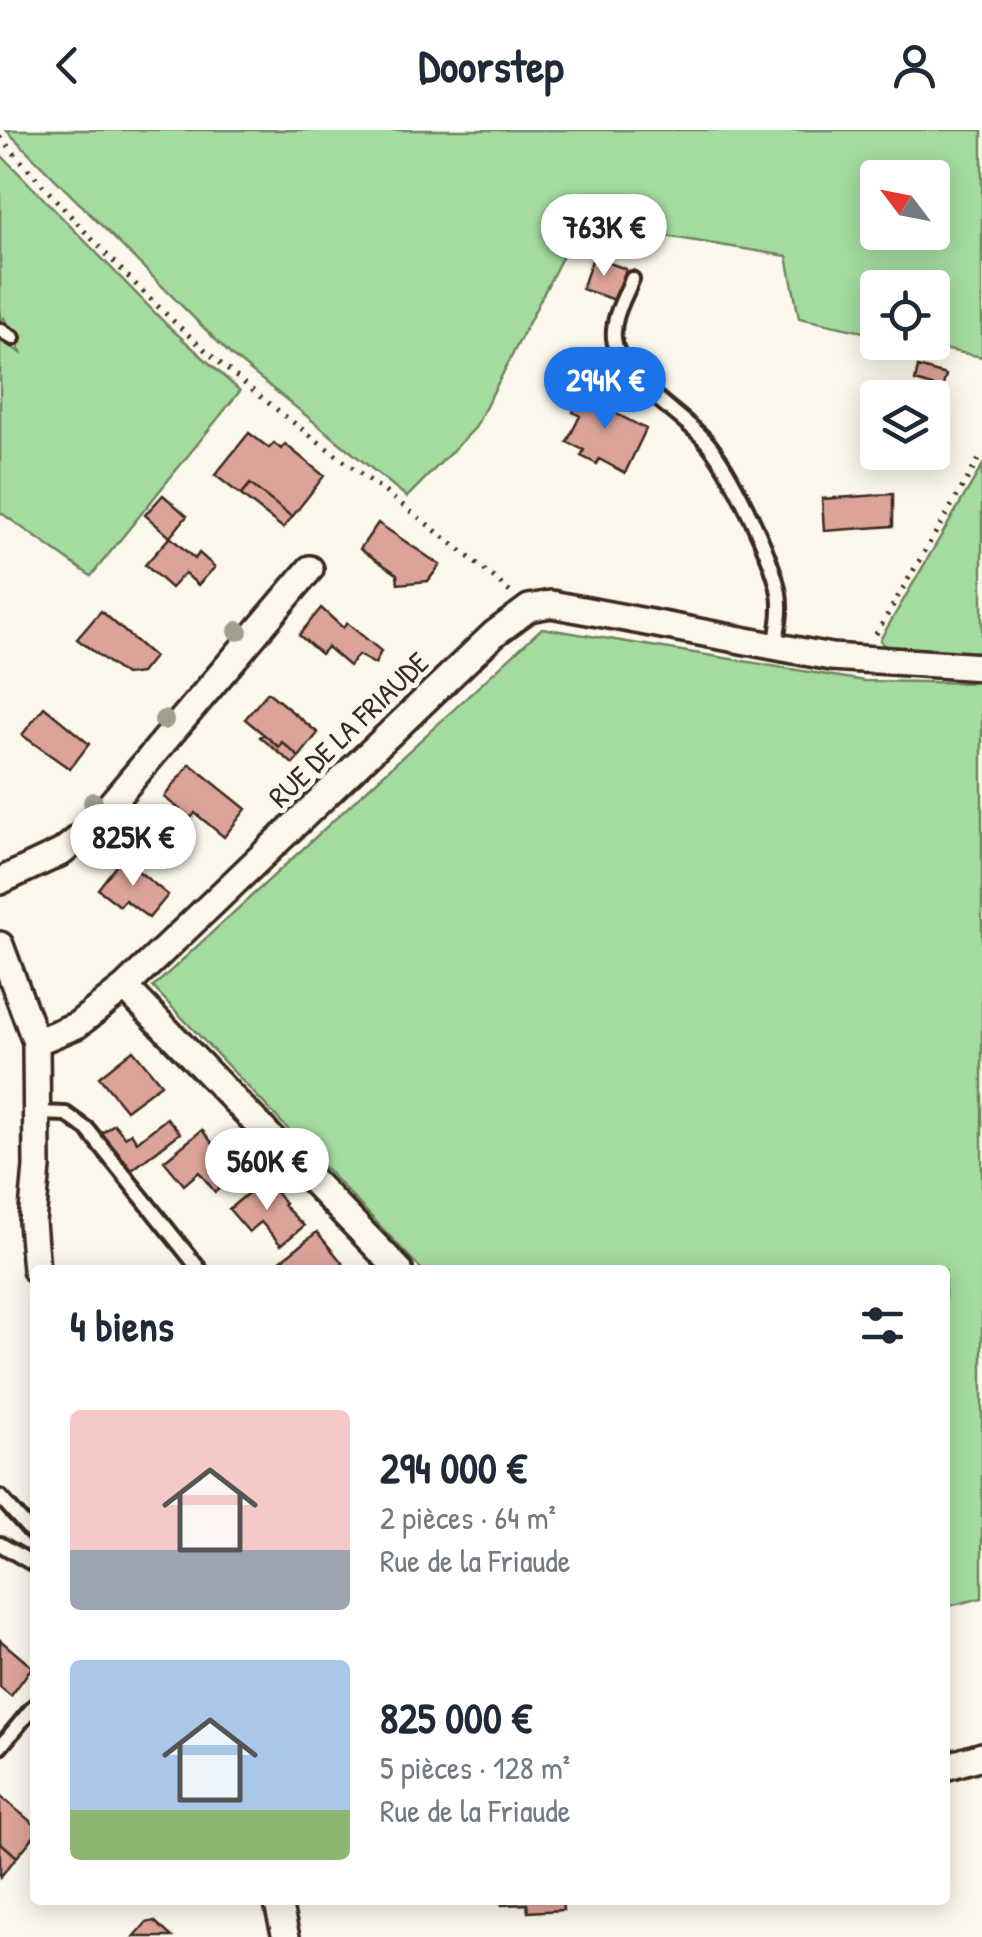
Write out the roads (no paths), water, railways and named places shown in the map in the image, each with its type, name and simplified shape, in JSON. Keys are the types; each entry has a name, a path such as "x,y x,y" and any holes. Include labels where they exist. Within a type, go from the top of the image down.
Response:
{"street":[{"path":"0,881 62,852 88,831 310,570"},
{"name":"RUE DE LA FRIAUDE","path":"36,1042 77,1025 125,988 494,634 529,608 551,604 593,609 775,647"},
{"path":"775,647 870,661 982,667"},
{"path":"0,945 36,1042 38,1113 32,1222 36,1265"},
{"path":"125,988 393,1265"},
{"path":"950,1766 982,1756"},
{"path":"278,1905 286,1937"}],"lane":[{"path":"632,279 615,321 614,340 634,374 706,440 722,463 772,566 780,619 775,647"},
{"path":"0,330 13,338"},
{"path":"38,1113 66,1114 88,1130 196,1265"},
{"path":"0,1497 30,1530"},
{"path":"0,1544 30,1563"},
{"path":"0,1747 30,1711"}]}
